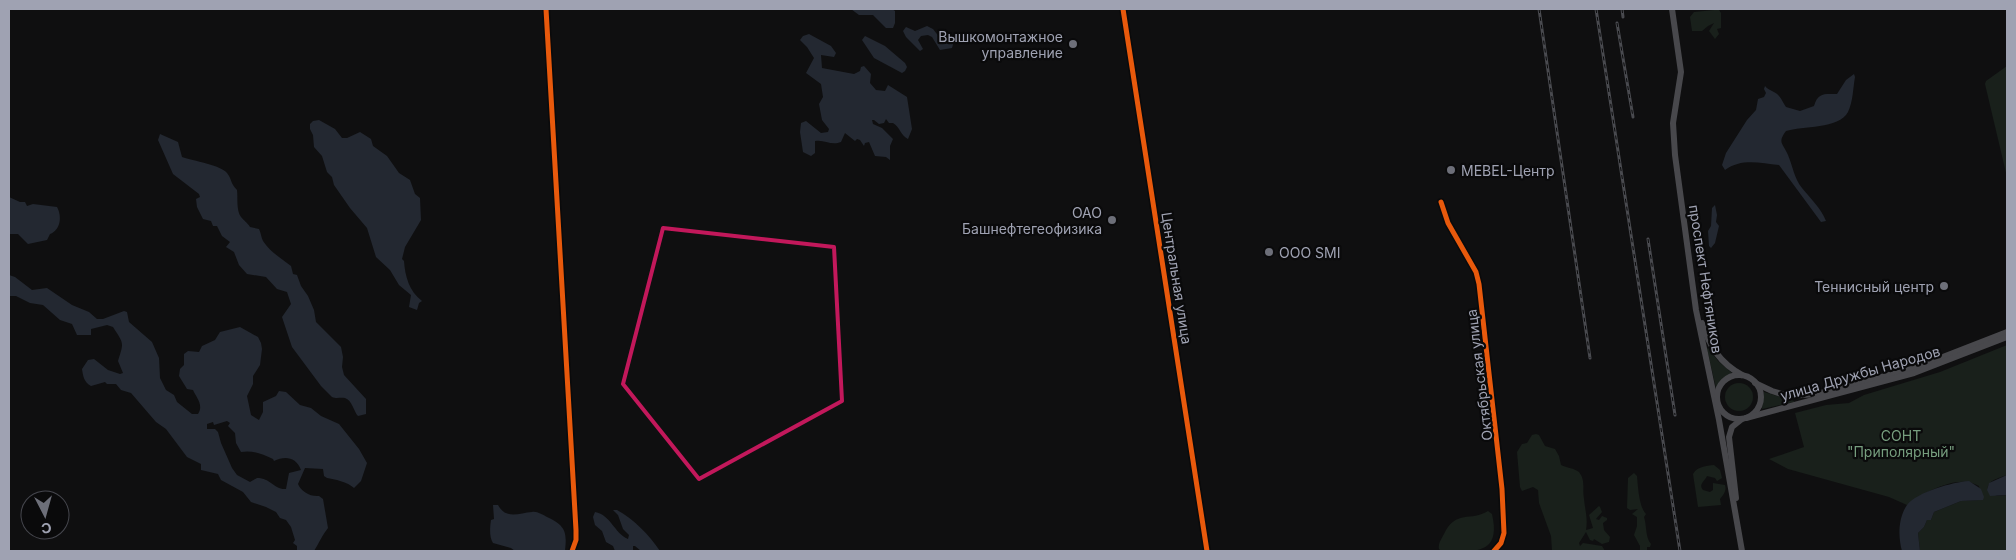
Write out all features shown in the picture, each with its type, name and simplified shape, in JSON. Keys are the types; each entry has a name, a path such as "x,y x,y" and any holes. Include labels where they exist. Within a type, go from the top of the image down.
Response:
{"main road":[{"name":"проспект Нефтяников","path":"1672,9 1681,72 1673,123 1673,141 1692,288 1719,420 1742,551"},
{"path":"1692,288 1706,334 1712,347 1726,364 1755,383 1759,390 1760,401 1755,411 1732,427 1729,437 1736,512"},
{"name":"улица Дружбы Народов","path":"1755,383 1788,396 1817,394 1912,369 2007,332"},
{"name":"улица Дружбы Народов","path":"1745,418 1906,376 1948,362 2007,337"},
{"path":"1719,420 1718,391 1724,381 1734,376 1746,376"},
{"path":"1711,384 1721,410 1727,416 1735,419 1745,418"}],"street":[{"path":"546,9 576,530 576,540 572,551"},
{"name":"Центральная улица","path":"1123,9 1145,141 1207,551"},
{"name":"Октябрьская улица","path":"1441,202 1448,223 1476,272 1480,284 1502,489 1504,533 1501,543 1494,551"}],"highlighted area":[{"path":"663,228 834,247 842,401 699,479 623,384"}],"green space":[{"path":"1719,10 1721,13 1721,28 1717,29 1719,34 1715,39 1709,31 1714,23 1702,31 1692,31 1690,17 1694,12"},
{"path":"2007,66 2007,177 1985,84 1986,81"},
{"name":"СОНТ \"Приполярный\"","path":"2007,345 2007,475 1990,482 1988,492 1997,496 2007,495 2007,551 1920,551 1918,533 1924,527 1927,520 1931,520 1934,512 1961,501 1980,500 1979,486 1962,482 1952,483 1932,490 1907,505 1889,497 1788,469 1769,459 1804,447 1795,413 1826,405 1849,403 1864,395 1940,372"},
{"path":"1707,349 1718,361 1732,373 1722,379 1716,388"},
{"path":"1739,383 1749,387 1753,397 1749,407 1739,411 1729,407 1725,397 1729,387"},
{"path":"1764,392 1794,401 1794,402 1762,409"},
{"path":"1532,435 1539,435 1545,446 1555,449 1561,465 1579,472 1581,475 1587,518 1586,530 1593,528 1589,515 1599,506 1602,512 1596,519 1599,520 1602,516 1607,518 1603,523 1604,530 1610,537 1609,542 1602,544 1594,539 1593,541 1590,540 1586,532 1579,543 1580,546 1583,543 1602,546 1605,551 1552,551 1551,536 1539,503 1538,490 1533,487 1522,491 1520,487 1517,452 1522,444 1527,443"},
{"path":"1714,465 1720,470 1722,478 1717,481 1715,478 1707,476 1701,486 1703,490 1710,492 1713,490 1713,483 1725,485 1725,491 1720,499 1721,505 1698,507 1693,474 1700,468"},
{"path":"1634,473 1637,476 1640,502 1646,514 1644,517 1647,535 1651,544 1650,547 1647,547 1647,551 1640,551 1640,546 1634,535 1637,517 1632,514 1638,509 1630,510 1627,508 1628,478"},
{"path":"1488,511 1492,514 1494,528 1493,538 1488,545 1473,551 1441,551 1439,549 1441,540 1454,521"}],"shaded area":[{"path":"851,9 892,9 895,11 895,23 893,28 886,28 873,15 859,15"},
{"path":"927,26 933,29 940,38 954,41 952,48 940,50 932,37 928,35 921,36 918,40 923,49 920,51 906,37 903,31 906,27 915,31"},
{"path":"809,34 831,46 836,53 834,57 821,55 822,68 854,74 864,66 871,74 870,83 876,90 885,91 888,85 907,97 912,129 908,139 893,123 889,123 886,119 884,123 879,124 872,120 873,124 882,128 893,139 890,146 890,160 886,157 875,156 869,142 865,143 864,146 860,140 857,139 855,141 845,133 841,142 815,141 815,153 811,156 803,152 800,132 801,123 806,121 821,133 828,132 829,129 822,120 819,104 823,97 821,84 806,73 814,58 800,40 803,36"},
{"path":"865,36 885,46 905,63 907,67 905,71 902,73 874,58 862,40"},
{"path":"1854,74 1851,104 1848,112 1843,117 1829,124 1786,131 1781,141 1797,180 1818,207 1826,221 1821,222 1779,165 1744,163 1731,166 1725,170 1722,165 1726,153 1747,120 1756,110 1758,99 1764,97 1766,93 1765,86 1781,98 1786,107 1800,111 1814,106 1820,96 1837,94 1846,80"},
{"path":"319,120 335,129 342,138 347,138 360,132 371,139 373,146 387,156 399,173 410,180 415,194 420,198 421,220 405,247 402,259 411,288 422,301 419,303 417,310 409,307 411,295 399,285 390,270 376,257 367,228 334,185 322,156 314,147 310,124 313,121"},
{"path":"160,134 178,142 182,157 213,165 224,170 230,177 237,190 239,214 250,227 259,229 262,240 272,252 291,266 293,274 297,275 301,286 308,296 314,310 316,322 341,347 344,375 366,399 366,414 358,416 347,399 332,397 321,386 292,347 282,317 291,304 287,292 277,289 266,277 247,274 239,265 234,252 226,247 230,242 222,236 217,226 213,226 211,221 203,219 197,207 196,199 200,197 199,194 173,174 158,140"},
{"path":"9,197 25,202 27,206 33,204 57,207 60,214 58,226 47,240 28,244 18,234 9,234"},
{"path":"1715,205 1716,222 1719,226 1715,243 1711,248 1709,246 1708,231 1711,226 1712,208"},
{"path":"9,275 15,277 32,290 47,288 72,305 89,312 97,319 103,319 124,311 127,312 129,322 152,342 159,358 160,378 166,390 174,395 177,402 192,414 198,414 200,404 193,390 187,389 179,376 180,369 184,365 184,354 188,351 199,352 202,346 215,340 220,332 240,327 258,337 262,349 260,365 253,376 253,384 247,396 251,415 259,420 263,412 263,402 276,396 279,391 286,392 300,405 311,408 321,416 339,424 359,449 367,463 361,481 354,488 345,482 327,478 324,476 323,469 305,468 298,484 306,493 323,499 328,528 314,551 297,551 297,546 293,543 295,540 291,527 286,520 280,518 276,512 251,502 243,492 221,480 218,474 201,470 201,464 187,457 166,429 156,422 131,393 121,390 116,384 107,384 105,382 91,386 87,383 82,369 88,360 94,359 108,370 120,374 123,373 118,361 122,343 113,327 107,325 91,329 91,335 77,335 72,324 60,320 43,305 30,303 16,296 9,296","holes":["227,421 230,423 228,426 235,433 236,443 241,452 257,453 274,461 289,458 299,465 301,470 289,473 286,489 278,488 269,482 257,478 250,482 237,475 232,468 218,432 215,429 207,429 207,424 213,422 214,425"]},
{"path":"2007,475 2007,495 1990,496 1987,490 1989,483"},
{"path":"1969,481 1981,489 1984,497 1983,500 1961,501 1934,512 1931,520 1927,520 1924,527 1918,533 1920,551 1902,551 1900,528 1902,516 1907,505 1927,492 1954,483"},
{"path":"493,505 498,505 501,510 509,514 536,512 558,523 565,534 565,551 515,551 493,543 490,532 491,520 494,519"},
{"path":"613,510 617,510 635,523 646,533 660,551 641,551 633,546 633,551 615,551 613,546 606,542 602,531 595,525 593,517 595,512 605,517 619,533 628,539 629,535 623,529 618,515"}],"railway":[{"path":"1539,9 1590,358"},
{"path":"1596,9 1680,551"},
{"path":"1622,9 1623,17"},
{"path":"1617,23 1633,117"},
{"path":"1648,239 1675,415"}],"cycle path":[{"path":"546,9 576,530 576,540 572,551"},
{"path":"1123,9 1207,551"},
{"path":"1441,202 1448,223 1476,272 1479,284 1502,489 1504,533 1501,543 1494,551"}],"place":[{"name":"Вышкомонтажное управление","path":"1073,44"},
{"name":"MEBEL-Центр","path":"1451,170"},
{"name":"ОАО Башнефтегеофизика","path":"1112,220"},
{"name":"OOO SMI","path":"1269,252"},
{"name":"Теннисный центр","path":"1944,286"}]}
